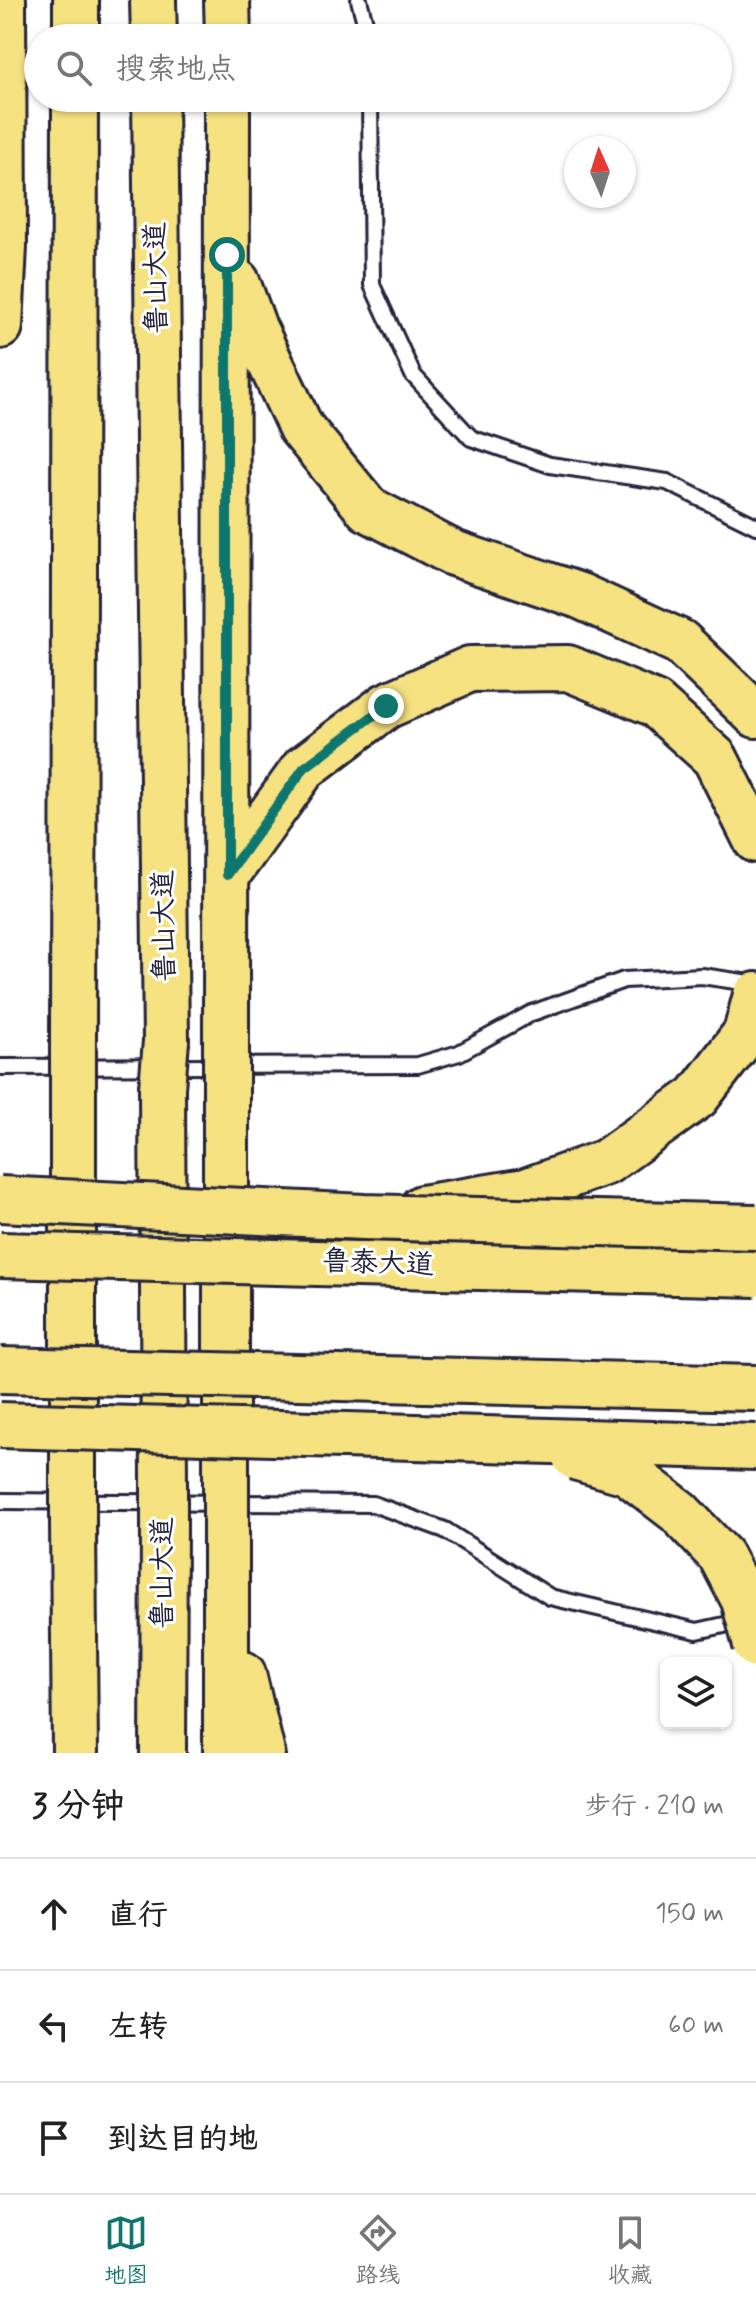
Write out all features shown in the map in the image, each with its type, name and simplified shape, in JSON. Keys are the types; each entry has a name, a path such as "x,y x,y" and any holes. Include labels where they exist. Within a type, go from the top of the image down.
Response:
{"main road":[{"path":"0,326 3,0"},
{"path":"76,0 76,24"},
{"path":"153,0 154,24"},
{"path":"227,0 228,24"},
{"path":"75,112 75,1753"},
{"name":"鲁山大道","path":"155,112 166,1041 162,1088 163,1753"},
{"path":"226,1753 227,112"},
{"path":"227,255 254,328 301,428 368,509 453,553 580,596 680,642 756,715"},
{"path":"227,875 304,768 386,706 470,669 568,668 655,704 715,758 756,840"},
{"path":"364,1217 526,1191 606,1162 697,1097 746,1033 756,995"},
{"path":"0,1199 364,1217 756,1227"},
{"name":"鲁泰大道","path":"0,1255 756,1274"},
{"path":"0,1370 756,1388"},
{"path":"0,1425 756,1447"},
{"path":"518,1440 627,1472 679,1512 721,1556 744,1600 756,1645"},
{"path":"226,1601 262,1753"}],"lane":[{"path":"359,0 365,24"},
{"path":"370,112 372,285 413,375 471,438 550,465 667,482 756,526"},
{"path":"0,1067 418,1065 459,1053 532,1013 624,980 702,976 756,984"},
{"path":"0,1501 373,1504 445,1530 550,1597 697,1631 756,1618"}],"route":[{"path":"227,255 227,875 304,768 386,706"}]}
